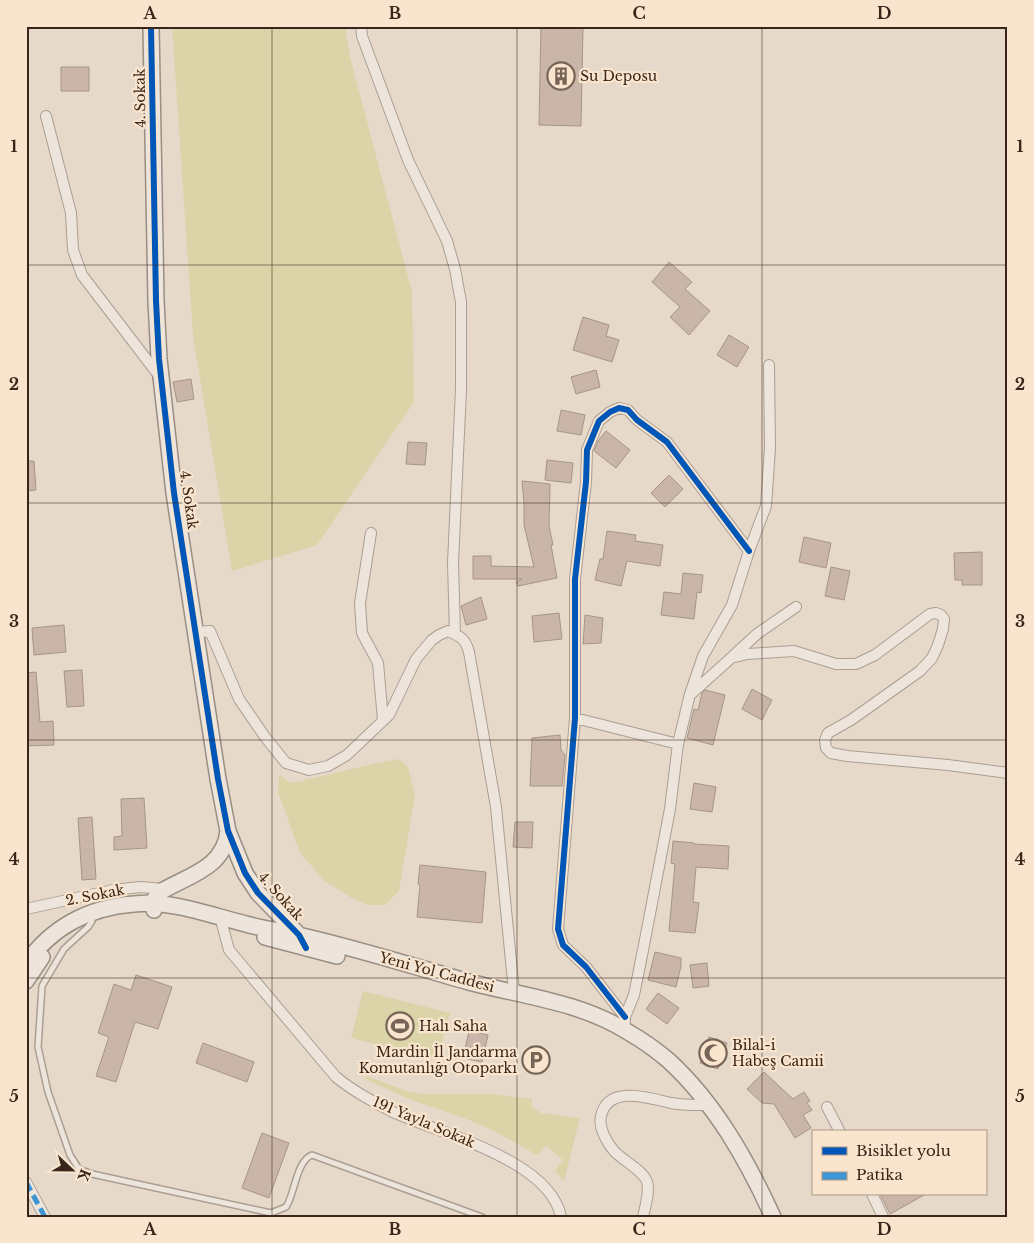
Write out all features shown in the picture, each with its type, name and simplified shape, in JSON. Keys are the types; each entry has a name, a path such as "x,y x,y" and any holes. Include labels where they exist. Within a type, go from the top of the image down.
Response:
{"main road":[{"name":"4. Sokak","path":"151,26 156,301 162,379 174,493 228,831 241,864 254,888 302,942"},
{"name":"2. Sokak","path":"154,907 157,894 195,875 223,852 227,843 228,831"},
{"name":"Yeni Yol Caddesi","path":"26,964 45,941 67,924 81,917 115,906 154,907 204,912 302,942 569,1016 633,1045 671,1072 702,1105 713,1127 733,1155 750,1184 764,1217"},
{"name":"Yeni Yol Caddesi","path":"26,981 55,942 64,936 92,921 118,913 154,907 514,992 626,1024 666,1059 708,1104 755,1177 773,1217"}],"street":[{"path":"361,26 365,45 408,160 447,241 455,269 461,302 461,389 452,563 455,634"},
{"path":"46,116 71,213 73,250 82,275 162,379"},
{"path":"626,1024 646,935 670,809 678,744 690,694 703,656 732,605 766,506 770,448 769,366"},
{"path":"626,1024 586,967 563,945 558,929 574,718 575,579 586,482 587,450 599,422 610,412 619,408 628,410 637,420 667,442 749,551"},
{"path":"372,533 360,603 362,633 378,663 383,720"},
{"path":"690,694 757,634 796,607"},
{"path":"731,658 747,654 794,651 836,664 856,664 875,656 930,614 936,613 941,615 944,619 943,630 932,658 920,671 851,720 828,733 825,740 826,748 831,753 847,756 948,765 1008,773"},
{"path":"196,632 210,631 239,699 265,737 286,763 309,770 328,766 347,756 389,715 416,659 432,640 448,631 461,636 467,644 469,652 496,807 514,992"},
{"path":"574,718 678,744"},
{"name":"2. Sokak","path":"26,909 113,890 140,887 164,889"},
{"name":"191 Yayla Sokak","path":"222,924 229,950 336,1077 356,1092 392,1111 482,1148 527,1171 538,1179 553,1198 560,1217"},
{"path":"643,1217 648,1183 644,1175 613,1150 601,1127 602,1111 607,1103 630,1095 644,1096 674,1103 702,1105"},
{"path":"827,1107 839,1130"},
{"path":"26,1182 45,1217"},
{"path":"873,1196 883,1217"}],"lane":[{"path":"92,921 64,949 42,986 38,1047 48,1092 70,1155 79,1169 92,1174 271,1212 282,1209 289,1203 298,1172 308,1156 312,1155 482,1217"}],"shaded area":[{"path":"172,26 345,26 350,57 412,292 414,402 317,545 232,571 193,336"},
{"path":"399,759 408,767 415,796 399,891 385,905 367,905 325,881 300,853 278,792 279,774 290,783"},
{"name":"Halı Saha","path":"363,991 450,1013 437,1060 351,1038"},
{"path":"363,1075 407,1091 426,1094 492,1094 532,1099 532,1107 541,1113 580,1118 564,1181 555,1171 563,1160 546,1146 537,1155 494,1131 464,1118 414,1101 369,1081"}],"building":[{"name":"Su Deposu","path":"541,26 583,26 581,126 539,125"},
{"path":"61,67 89,67 89,91 61,91"},
{"path":"669,262 692,282 685,289 710,311 689,335 670,317 680,307 652,282"},
{"path":"583,317 609,325 606,336 619,340 612,362 573,350"},
{"path":"729,335 749,347 737,367 717,355"},
{"path":"596,370 600,387 576,394 571,377"},
{"path":"191,379 194,399 177,402 173,382"},
{"path":"561,410 585,415 581,435 557,431"},
{"path":"606,431 630,450 616,468 594,451 598,441"},
{"path":"408,442 427,443 425,465 406,464"},
{"path":"547,460 573,463 571,483 545,480"},
{"path":"26,461 34,461 36,490 26,491"},
{"path":"669,475 683,489 665,507 651,493"},
{"path":"522,481 550,484 549,526 557,578 518,586 516,582 522,579 473,579 473,556 491,556 491,566 534,567 524,525"},
{"path":"607,531 636,535 635,541 663,545 660,566 627,561 621,586 595,580 600,559 603,559"},
{"path":"804,537 831,543 826,568 799,562"},
{"path":"982,552 982,585 962,585 962,580 955,580 954,553"},
{"path":"831,567 850,571 844,600 825,596"},
{"path":"683,573 703,575 701,593 697,592 694,619 661,615 664,592 681,594"},
{"path":"481,597 487,619 466,625 461,606"},
{"path":"559,613 562,639 534,642 532,616"},
{"path":"585,615 603,618 601,643 583,644"},
{"path":"64,625 66,652 34,655 32,628"},
{"path":"82,670 84,706 67,707 64,671"},
{"path":"36,672 40,722 53,721 54,745 26,746 26,673"},
{"path":"752,689 772,700 762,720 742,709"},
{"path":"705,690 725,695 713,745 687,738 694,709 698,710 702,693"},
{"path":"560,735 561,750 565,755 562,786 530,786 532,738"},
{"path":"694,783 716,787 712,812 690,809"},
{"path":"144,798 147,848 114,850 114,837 122,836 121,799"},
{"path":"92,817 96,879 82,880 78,818"},
{"path":"515,822 533,822 532,848 513,847"},
{"path":"673,841 729,846 728,869 696,867 693,902 699,903 695,933 669,931 675,864 671,863"},
{"path":"420,865 486,872 482,923 417,917"},
{"path":"655,952 681,958 676,987 648,980"},
{"path":"707,963 709,986 693,988 690,965"},
{"path":"136,975 172,987 158,1029 135,1022 116,1082 96,1076 109,1037 98,1033 114,984 131,990"},
{"path":"658,993 679,1008 667,1024 646,1009"},
{"path":"469,1031 488,1035 482,1062 463,1058"},
{"name":"Bilal-i Habeş Camii","path":"709,1037 727,1043 718,1069 700,1063"},
{"path":"203,1043 254,1062 247,1082 196,1063"},
{"path":"764,1072 793,1099 804,1092 810,1101 807,1103 812,1110 803,1115 811,1128 795,1138 774,1104 762,1103 747,1089"},
{"path":"262,1133 289,1143 269,1198 242,1188"},
{"path":"881,1196 922,1196 890,1214"}],"marked path":[{"path":"26,1182 45,1217"}],"cycle path":[{"path":"151,26 156,301 159,359 174,493 218,779 228,831 245,873 258,893 299,935 306,948"},
{"path":"625,1017 586,967 563,945 558,929 575,718 575,579 586,482 587,450 599,421 610,412 619,408 628,410 637,420 667,442 749,551"}],"place":[{"name":"Su Deposu","path":"561,76"},
{"name":"Halı Saha","path":"400,1026"},
{"name":"Bilal-i Habeş Camii","path":"713,1053"},
{"name":"Mardin İl Jandarma Komutanlığı Otoparkı","path":"536,1060"}]}
